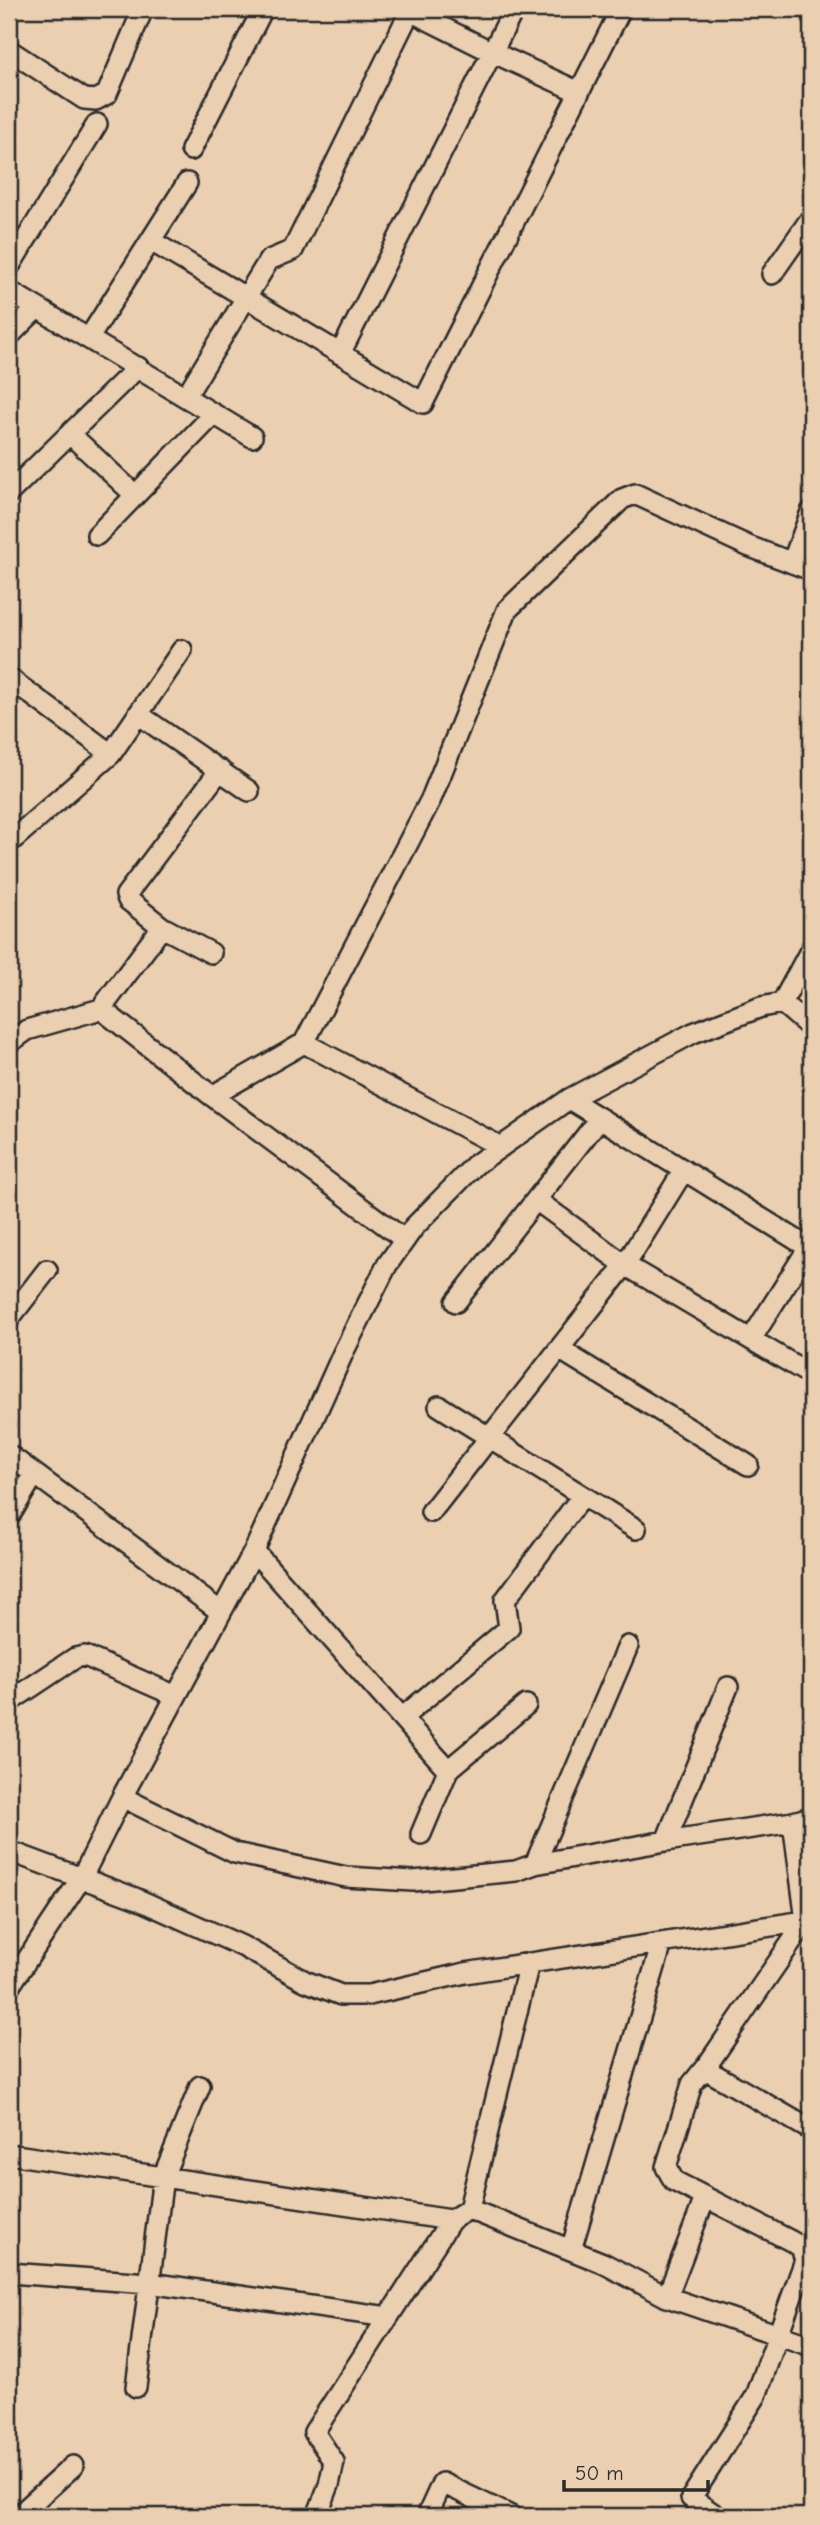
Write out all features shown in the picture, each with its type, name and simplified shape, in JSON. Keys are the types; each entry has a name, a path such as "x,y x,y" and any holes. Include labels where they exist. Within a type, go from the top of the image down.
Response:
{"street":[{"path":"9,50 84,99 96,100 107,94 143,9"},
{"path":"191,150 263,9"},
{"path":"340,354 514,9"},
{"path":"150,241 423,403 621,9"},
{"path":"186,396 269,260 293,250 411,10 492,52 579,92"},
{"path":"9,267 97,124"},
{"path":"89,338 187,183"},
{"path":"772,274 811,218"},
{"path":"9,291 251,437"},
{"path":"9,336 37,308"},
{"path":"9,493 138,367"},
{"path":"97,535 214,414"},
{"path":"70,434 135,495"},
{"path":"212,1096 304,1043 431,799 507,610 622,499 635,494 748,547 811,570"},
{"path":"792,563 811,512"},
{"path":"13,833 111,754 181,650"},
{"path":"9,678 111,754"},
{"path":"138,714 249,792"},
{"path":"211,953 162,927 128,900 126,895 220,770"},
{"path":"9,1043 27,1030 101,1009 162,927"},
{"path":"782,1003 811,949"},
{"path":"782,1003 811,1028"},
{"path":"9,1987 82,1877 254,1551 344,1351 387,1265 414,1227 475,1165 569,1099 693,1032 761,1007 782,1003"},
{"path":"101,1009 212,1096 405,1240"},
{"path":"304,1043 501,1147"},
{"path":"569,1099 810,1248 752,1338"},
{"path":"456,1302 600,1118"},
{"path":"431,1511 625,1265 684,1170"},
{"path":"536,1200 625,1265 811,1375"},
{"path":"9,1319 47,1270"},
{"path":"559,1349 748,1465"},
{"path":"439,1406 636,1529"},
{"path":"9,1455 221,1612"},
{"path":"9,1517 34,1475"},
{"path":"403,1717 509,1628 505,1600 582,1496"},
{"path":"254,1551 449,1770"},
{"path":"535,1864 628,1646"},
{"path":"9,1702 75,1658 85,1656 176,1696"},
{"path":"666,1841 728,1687"},
{"path":"421,1834 449,1770 526,1705"},
{"path":"122,1797 234,1853 346,1877 412,1881 516,1871 535,1864 802,1820 809,1921 692,2084 666,2167 674,2181 801,2247 805,2260 756,2396 691,2498 711,2515"},
{"path":"9,1851 135,1898 242,1946 305,1981 341,1995 369,1994 465,1973 809,1921"},
{"path":"571,2250 662,1943"},
{"path":"317,2516 329,2485 334,2462 314,2432 451,2220 469,2209 530,1963"},
{"path":"708,2064 712,2073 811,2130"},
{"path":"136,2387 163,2177 200,2086"},
{"path":"9,2154 451,2220"},
{"path":"667,2297 705,2197"},
{"path":"469,2209 603,2263 667,2297 811,2346"},
{"path":"9,2273 149,2283 388,2317"},
{"path":"18,2516 73,2466"},
{"path":"427,2516 442,2483 511,2516"}]}
